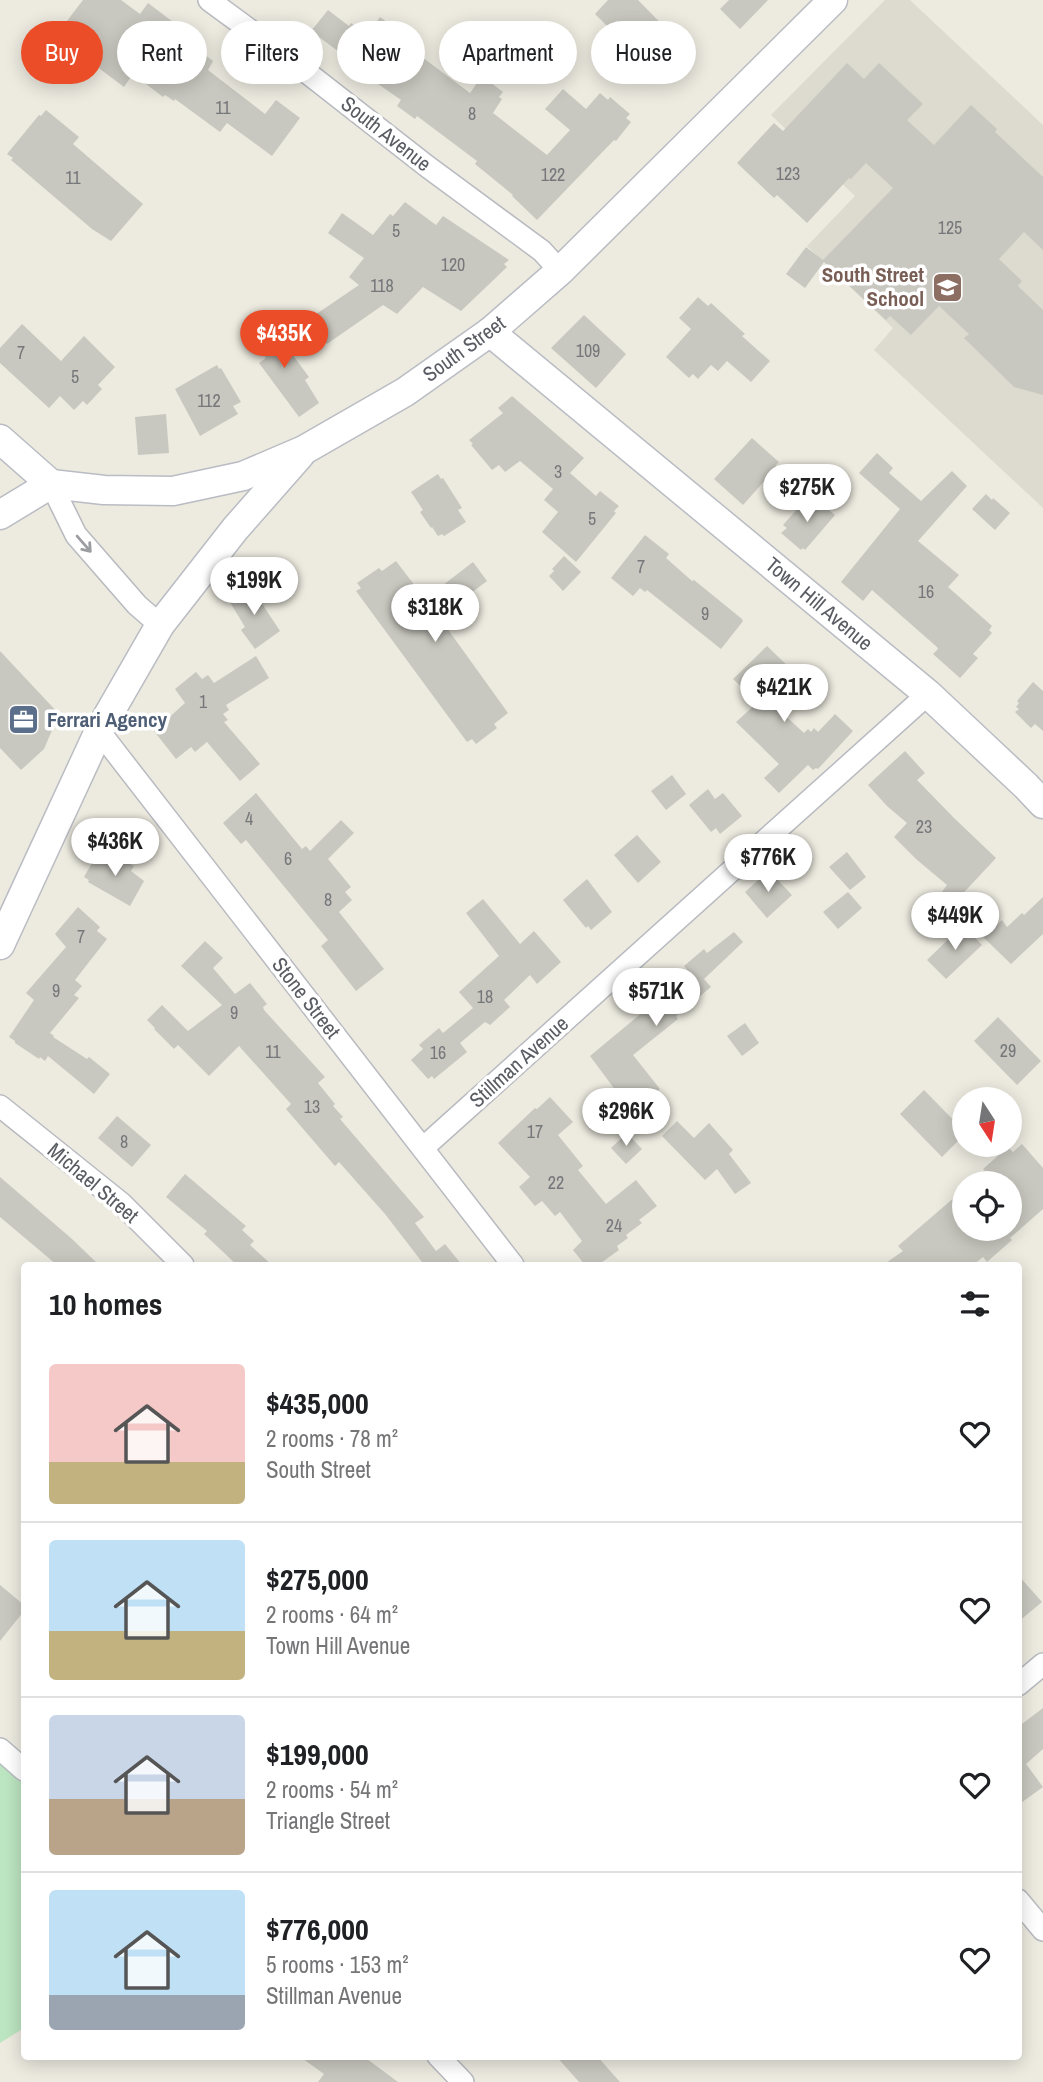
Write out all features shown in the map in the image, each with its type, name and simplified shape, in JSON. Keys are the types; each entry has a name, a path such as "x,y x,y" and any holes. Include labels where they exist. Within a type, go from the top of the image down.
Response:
{"street":[{"name":"South Avenue","path":"209,0 542,251 561,271"},
{"name":"South Street","path":"51,484 104,490 173,491 243,475 304,450 405,392 490,332 561,271 833,0"},
{"name":"Town Hill Avenue","path":"490,332 928,694 1043,804"},
{"path":"0,439 51,484 76,535 137,605 160,625"},
{"path":"0,945 99,731 160,625 235,529 304,450"},
{"path":"0,514 51,484"},
{"name":"Stillman Avenue","path":"423,1149 928,694"},
{"name":"Stone Street","path":"99,731 511,1262"},
{"name":"Michael Street","path":"0,1106 121,1203 180,1262"},
{"path":"1022,1682 1043,1664"},
{"path":"0,1749 21,1766"},
{"path":"1022,1905 1043,1930"},
{"path":"442,2060 464,2082"}],"shaded area":[{"name":"South Street School","path":"885,0 910,0 1043,125 1043,508 874,350 893,328 807,246 855,196 771,115"}],"green space":[{"path":"0,1750 21,1768 21,2030 0,2043"}],"building":[{"path":"83,0 121,0 140,14 148,3 172,21 117,21 117,82 103,71 103,21 67,21"},
{"path":"608,0 638,0 659,21 602,21 595,14"},
{"path":"729,0 768,0 740,29 720,9"},
{"path":"328,10 342,21 337,21 337,50 323,40 323,21 319,21"},
{"path":"207,56 213,61 208,70 221,80 221,84 226,84 265,114 276,100 300,118 272,156 227,123 220,132 175,99 174,101 165,95 163,97 146,84 207,84"},
{"path":"425,59 439,70 439,84 458,84 470,93 476,84 492,84 503,92 499,97 502,99 493,113 547,155 570,130 545,109 563,89 586,109 600,93 608,100 610,97 630,114 626,118 631,122 616,141 614,140 537,220 513,195 475,164 477,161 417,116 415,119 397,106 401,100 378,84 425,84"},
{"path":"847,63 864,79 879,63 923,104 907,120 934,145 971,105 997,129 995,132 1043,177 1043,250 1024,232 999,259 1022,281 1018,286 1043,310 1043,395 1014,387 964,338 969,334 939,306 911,335 890,316 886,320 824,262 805,288 786,274 806,247 823,260 893,188 866,163 807,223 777,195 774,198 737,163 774,123 783,131"},
{"path":"46,110 79,137 73,144 143,204 111,241 92,229 7,154"},
{"path":"405,202 436,225 443,216 509,260 504,264 507,267 461,311 423,287 397,314 383,305 327,344 309,319 359,285 349,277 364,258 328,233 342,213 373,235 390,214 393,216"},
{"path":"698,297 708,306 711,303 770,361 751,382 727,361 718,371 711,365 698,379 693,374 689,378 666,357 691,329 679,318"},
{"path":"584,315 626,354 596,388 551,348"},
{"path":"264,322 274,336 277,334 309,377 305,380 319,403 299,417 259,363 266,358 248,333"},
{"path":"22,324 61,361 84,336 115,367 98,385 102,389 87,405 83,401 74,410 60,396 49,408 0,363 0,348"},
{"path":"217,365 241,402 233,406 238,414 200,436 175,389"},
{"path":"512,396 584,458 570,473 596,496 600,491 619,506 576,562 542,532 558,512 544,500 553,489 520,461 505,472 499,465 492,470 469,440 503,413 498,408"},
{"path":"166,414 169,453 138,455 135,417"},
{"path":"752,438 779,462 743,505 714,479"},
{"path":"877,453 893,468 889,473 921,501 952,471 967,486 918,541 959,575 948,587 992,626 989,630 992,633 973,654 978,658 960,678 933,654 937,647 872,590 863,601 841,582 900,509 859,473"},
{"path":"438,474 462,508 458,510 466,522 444,536 438,536 431,528 411,492"},
{"path":"986,494 1010,513 995,530 972,509"},
{"path":"813,497 835,515 805,550 801,550 781,533 787,528 783,525 799,507 801,510"},
{"path":"645,535 669,554 666,558 692,581 742,619 721,649 647,590 645,592 640,588 633,596 611,578"},
{"path":"564,556 581,572 563,591 549,576"},
{"path":"396,561 425,599 473,562 487,581 439,617 508,713 494,724 497,728 476,744 472,739 467,742 356,591 361,588 357,583 379,568 382,571"},
{"path":"249,584 280,631 255,649 241,630 245,627 228,599"},
{"path":"767,646 792,670 767,699 804,733 808,729 811,732 814,728 818,732 835,714 853,731 818,769 813,770 808,765 779,793 764,778 779,764 736,722 758,702 733,679"},
{"path":"0,651 59,714 44,749 21,770 0,748"},
{"path":"256,656 269,678 226,705 229,710 223,714 228,720 224,722 260,764 240,781 207,742 195,752 191,747 176,759 154,731 185,703 175,689 196,672 202,679 208,675 214,683"},
{"path":"1033,682 1043,691 1043,731 1035,724 1031,728 1015,712 1019,709 1016,707 1019,703 1017,701"},
{"path":"905,751 925,773 917,780 996,858 927,932 918,924 947,885 894,837 907,823 868,785"},
{"path":"672,775 686,794 666,810 651,791"},
{"path":"708,789 715,799 723,793 742,816 720,834 716,828 711,832 689,805"},
{"path":"256,793 302,849 306,846 310,851 341,820 354,833 328,859 351,887 345,892 352,900 339,912 384,969 356,991 321,946 328,940 246,840 241,844 223,823"},
{"path":"637,835 661,862 638,883 614,855"},
{"path":"847,852 866,877 850,890 829,867"},
{"path":"97,854 115,859 116,856 134,866 131,871 144,881 130,906 84,877"},
{"path":"767,872 792,895 767,918 745,892"},
{"path":"587,879 612,912 591,930 588,926 586,928 563,900"},
{"path":"848,892 862,908 838,929 823,912"},
{"path":"1043,897 1043,934 1011,964 983,937 1002,920 1007,927"},
{"path":"483,899 520,944 534,931 561,962 537,984 530,975 504,1000 510,1007 490,1025 485,1022 460,1043 467,1052 434,1079 432,1076 428,1079 411,1060 423,1049 419,1045 439,1028 443,1033 473,1008 459,992 499,956 466,913"},
{"path":"78,907 100,927 97,931 107,939 75,980 82,986 74,995 79,998 50,1033 87,1059 89,1057 110,1074 94,1094 48,1056 45,1061 40,1057 39,1059 9,1037 34,1000 26,993 66,947 55,934"},
{"path":"963,925 982,945 946,979 927,960"},
{"path":"734,932 743,942 704,979 711,987 676,1016 678,1019 633,1055 660,1089 634,1110 621,1094 619,1095 590,1056 661,997 663,999 692,976 684,966 704,949 707,953"},
{"path":"205,941 223,958 213,968 235,994 250,983 267,1004 263,1007 264,1010 325,1077 318,1083 343,1117 340,1119 424,1217 415,1223 436,1251 445,1244 460,1262 422,1262 385,1214 339,1162 335,1166 286,1109 291,1104 239,1046 209,1076 178,1045 174,1049 154,1029 147,1020 162,1005 188,1031 222,1005 181,966"},
{"path":"998,1017 1041,1061 1017,1085 974,1041"},
{"path":"745,1023 759,1043 742,1056 727,1036"},
{"path":"924,1090 952,1119 952,1147 942,1157 900,1114"},
{"path":"550,1097 573,1122 558,1135 583,1166 578,1170 606,1204 636,1180 657,1206 639,1220 642,1223 626,1235 628,1238 617,1246 619,1250 602,1262 583,1262 573,1250 582,1241 560,1212 555,1216 542,1201 535,1206 519,1187 530,1177 498,1143"},
{"path":"117,1116 151,1145 132,1167 98,1138"},
{"path":"677,1121 694,1138 709,1123 733,1150 729,1154 751,1183 735,1194 717,1169 705,1180 662,1136"},
{"path":"627,1133 642,1149 626,1164 611,1148"},
{"path":"1022,1144 1043,1168 1043,1209 1022,1227 1022,1171 983,1169 997,1157 1022,1157"},
{"path":"185,1174 246,1226 242,1230 254,1241 250,1245 269,1262 234,1262 204,1234 207,1231 166,1197"},
{"path":"0,1177 96,1262 53,1262 0,1217"},
{"path":"952,1199 952,1241 1011,1241 987,1262 983,1257 977,1262 887,1262 903,1251 898,1246"},
{"path":"1022,1580 1042,1602 1022,1619"},
{"path":"0,1585 21,1602 21,1615 0,1641"},
{"path":"1043,1708 1043,1749 1026,1764 1043,1787 1022,1802 1022,1724"},
{"path":"305,2060 368,2060 398,2082 318,2082 324,2074"},
{"path":"560,2060 601,2060 620,2082 579,2082"}],"place":[{"name":"South Street School","path":"947,287"},
{"name":"Ferrari Agency","path":"24,720"}]}
